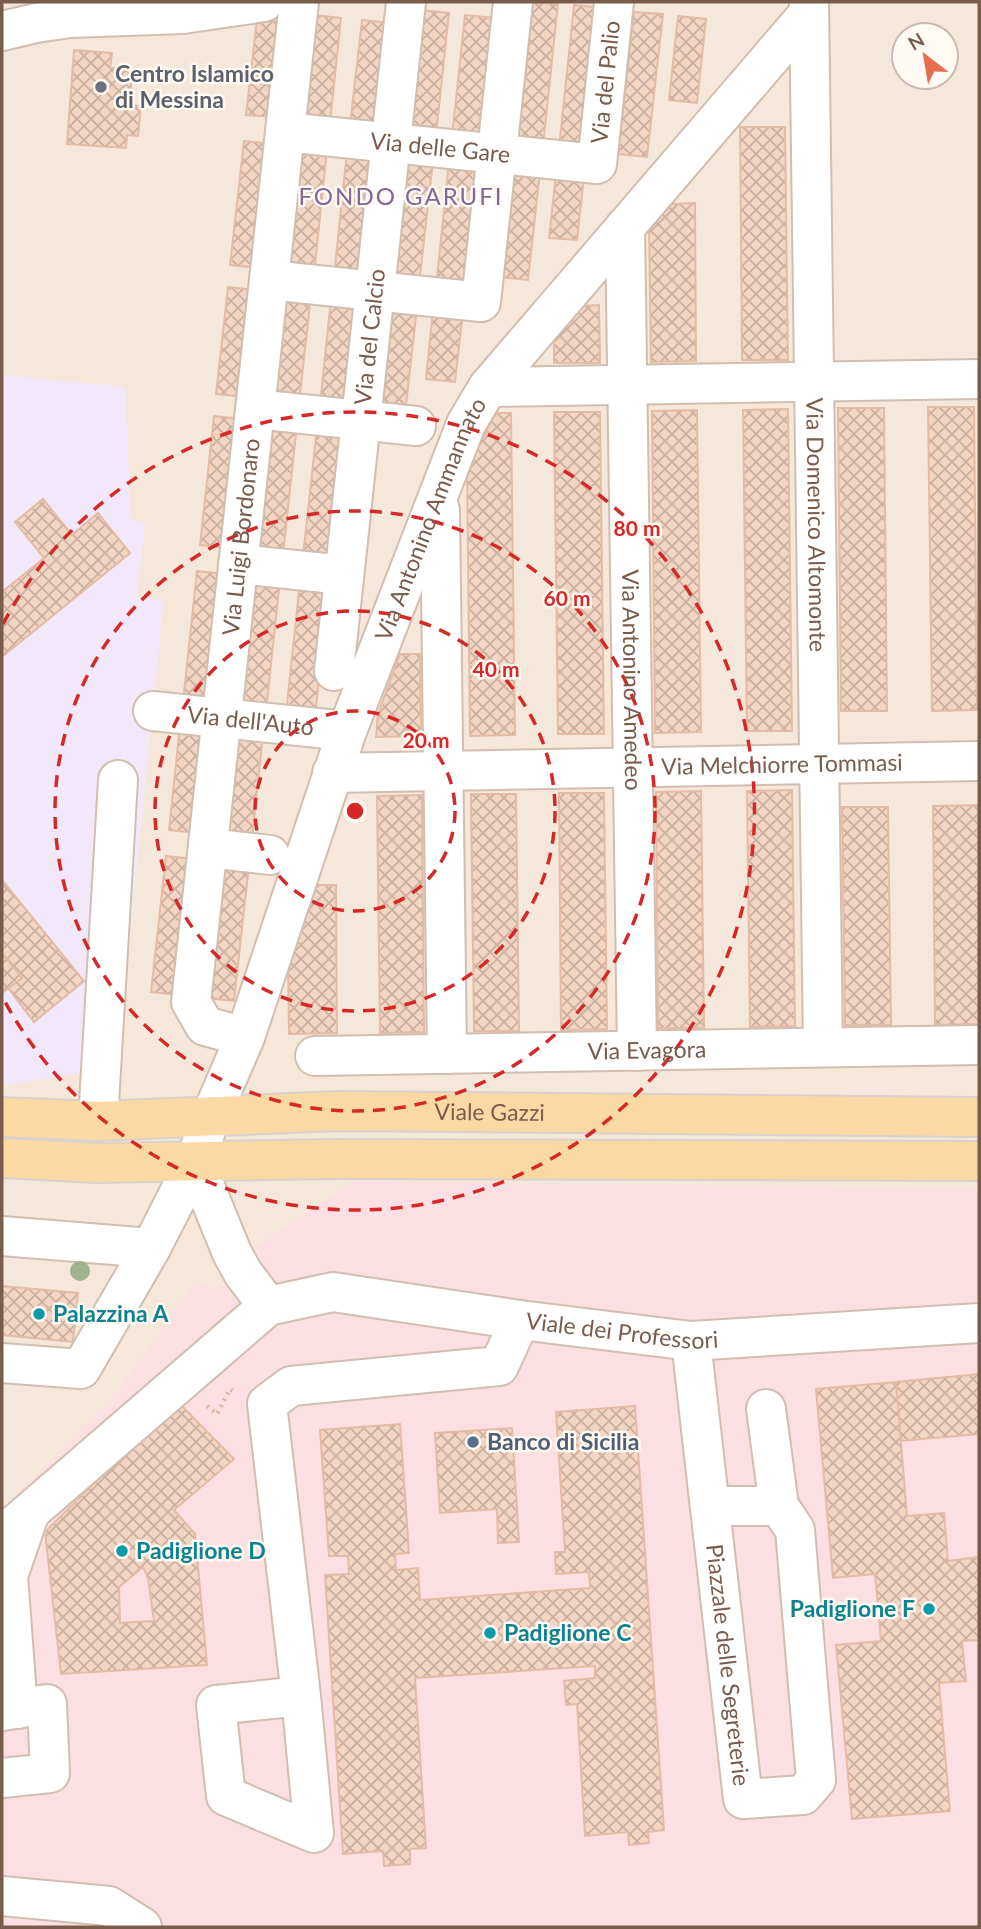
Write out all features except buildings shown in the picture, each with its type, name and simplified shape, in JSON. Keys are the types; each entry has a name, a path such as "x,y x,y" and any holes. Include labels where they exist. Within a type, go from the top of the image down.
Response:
{"main road":[{"name":"Viale Gazzi","path":"2,1117 98,1121 339,1111 979,1117"},
{"name":"Viale Gazzi","path":"2,1158 97,1163 335,1159 979,1161"}],"street":[{"path":"2,31 70,18 178,6 264,2"},
{"name":"Via Luigi Bordonaro","path":"245,1037 205,1026 191,1002 299,2"},
{"name":"Via del Calcio","path":"334,671 406,2"},
{"path":"269,280 481,302 513,2"},
{"name":"Via del Palio","path":"597,164 614,2"},
{"name":"Via Antonino Ammannato","path":"2,1363 81,1369 151,1248 195,1162 211,1116 245,1037 346,731 466,424 488,387 625,227 801,5"},
{"name":"Via Domenico Altomonte","path":"801,5 814,382 823,1047"},
{"name":"Via delle Gare","path":"285,132 597,164"},
{"name":"Via Antonino Amedeo","path":"625,227 637,1051"},
{"path":"488,387 979,379"},
{"path":"255,409 416,426"},
{"path":"439,491 447,1054"},
{"path":"238,564 344,575"},
{"name":"Via dell'Auto","path":"153,711 346,731"},
{"name":"Via Melchiorre Tommasi","path":"332,773 979,761"},
{"path":"98,1121 118,780"},
{"path":"208,848 270,855"},
{"name":"Via Evagora","path":"314,1056 979,1045"},
{"path":"2,1536 268,1306 243,1273 232,1253 195,1162"},
{"path":"2,1237 151,1248"},
{"name":"Viale dei Professori","path":"268,1306 333,1292 520,1320 691,1341 979,1323"},
{"path":"300,1696 216,1705 226,1796 314,1833 300,1696 267,1404 291,1386 499,1366 520,1320"},
{"name":"Piazzale delle Segreterie","path":"691,1341 743,1799 803,1794 816,1780 795,1530 779,1506 766,1409"},
{"path":"711,1506 779,1506"},
{"path":"2,1778 50,1773 47,1704 10,1710 8,1576 30,1511"},
{"path":"2,1896 109,1906 142,1927"}],"path":[{"path":"181,1383 216,1414 230,1389 267,1404"}],"shaded area":[{"path":"2,2 979,2 979,1927 2,1927"},
{"path":"2,375 125,387 131,520 145,523 137,598 164,599 117,1067 2,1086"},
{"path":"353,1181 979,1188 979,1927 2,1927 2,1511 116,1393 196,1281 216,1290 261,1262 255,1247"}],"place":[{"name":"Centro Islamico di Messina","path":"101,87"},
{"name":"Palazzina A","path":"39,1314"},
{"name":"Banco di Sicilia","path":"473,1442"},
{"name":"Padiglione D","path":"122,1551"},
{"name":"Padiglione F","path":"929,1609"},
{"name":"Padiglione C","path":"490,1633"}],"district":[{"name":"FONDO GARUFI","path":"401,197"}]}
